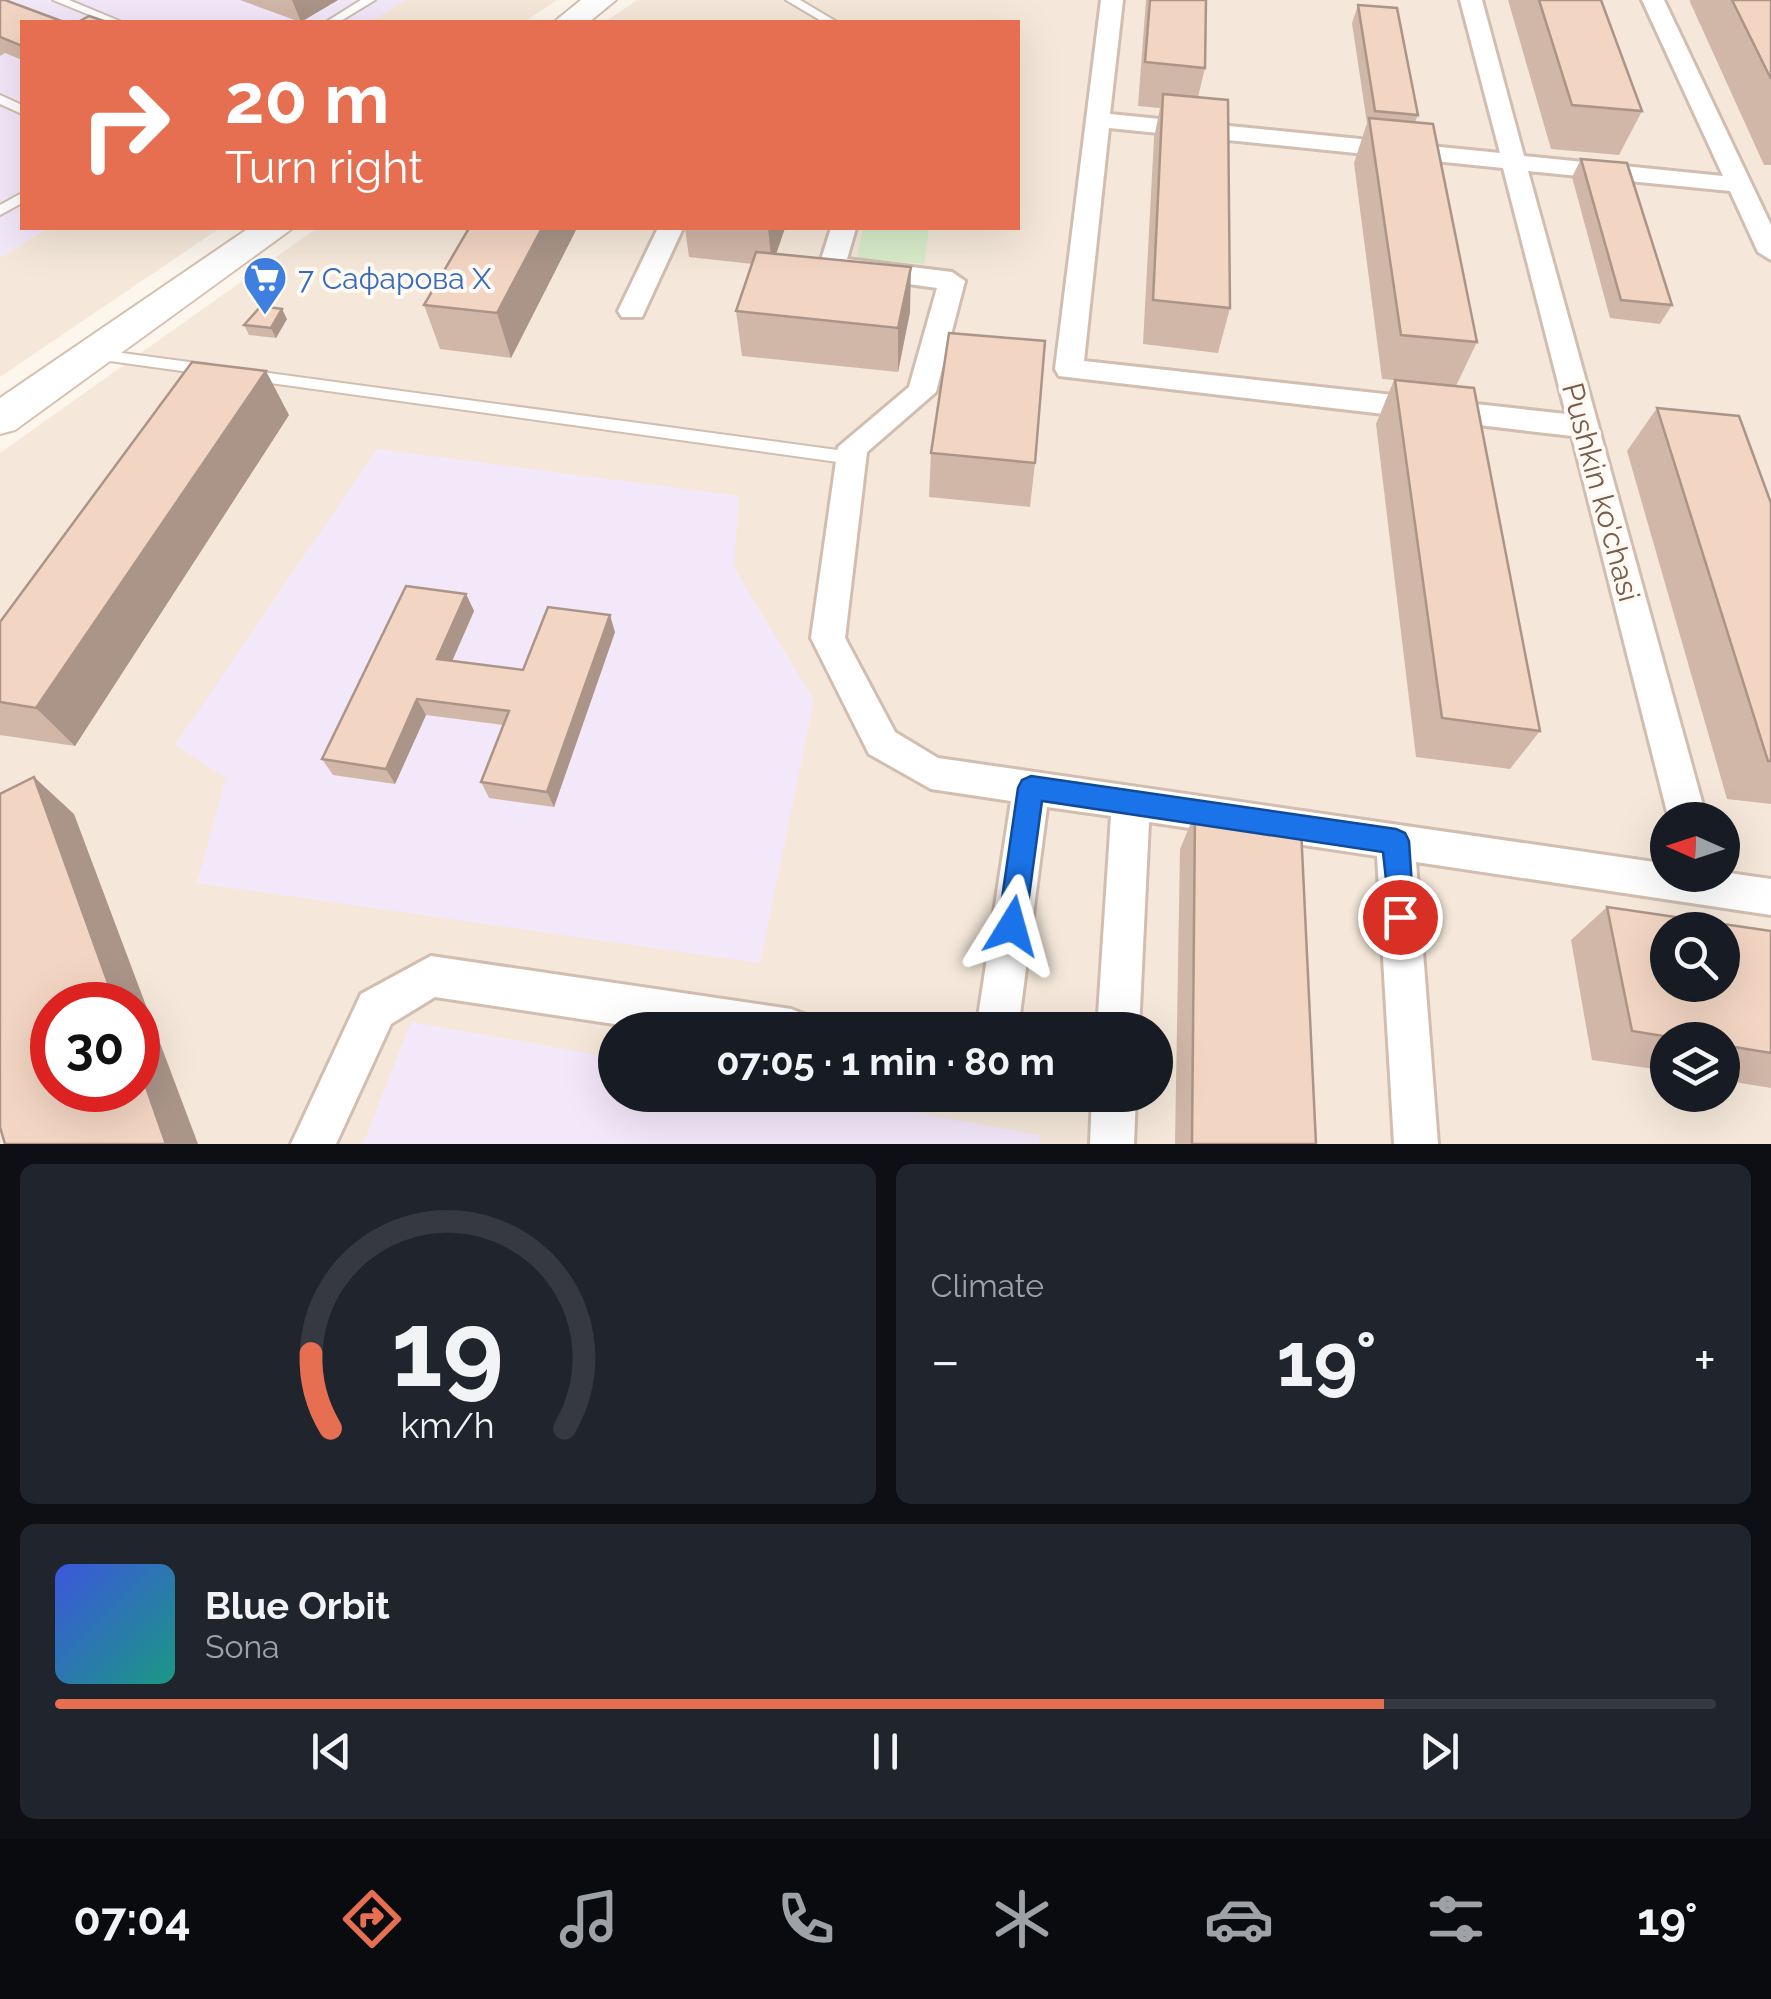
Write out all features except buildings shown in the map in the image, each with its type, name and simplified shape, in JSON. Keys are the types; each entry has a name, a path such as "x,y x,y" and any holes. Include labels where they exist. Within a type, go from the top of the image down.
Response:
{"street":[{"path":"572,20 601,0"},
{"path":"1112,0 1069,369 1584,427"},
{"name":"Pushkin ko'chasi","path":"1472,0 1683,802"},
{"path":"1653,0 1771,252"},
{"path":"1098,120 1742,185"},
{"path":"0,418 271,230"},
{"path":"632,311 669,230"},
{"path":"842,230 832,266 952,282 922,392 853,447 828,638 882,743 931,773 1650,874"},
{"path":"1000,1012 1031,788"},
{"path":"1119,1012 1130,802"},
{"path":"1396,841 1416,1144"},
{"path":"1740,890 1771,897"},
{"path":"313,1144 376,1009 431,976 671,1012"},
{"path":"1112,1144 1113,1112"}],"lane":[{"path":"59,0 111,20"},
{"path":"335,20 369,0"},
{"path":"792,0 827,20"},
{"path":"92,354 852,458"}],"shaded area":[{"path":"0,0 557,0 527,20 20,20 20,230 217,230 0,377"},
{"path":"0,0 406,0 373,20 20,20 20,230 45,230 0,258"},
{"path":"637,0 1771,0 1771,1144 0,1144 0,453 314,230 1020,230 1020,20 608,20"},
{"path":"377,449 739,496 734,568 814,700 760,963 197,883 226,778 175,745"},
{"path":"411,1022 598,1055 598,1112 912,1112 1040,1135 1039,1144 363,1144"}],"green space":[{"path":"863,230 929,230 924,264 857,258"}],"place":[{"name":"7 Сафарова Х","path":"265,316"}],"route":[{"path":"1012,926 1031,788 1396,841 1400,917"}]}
